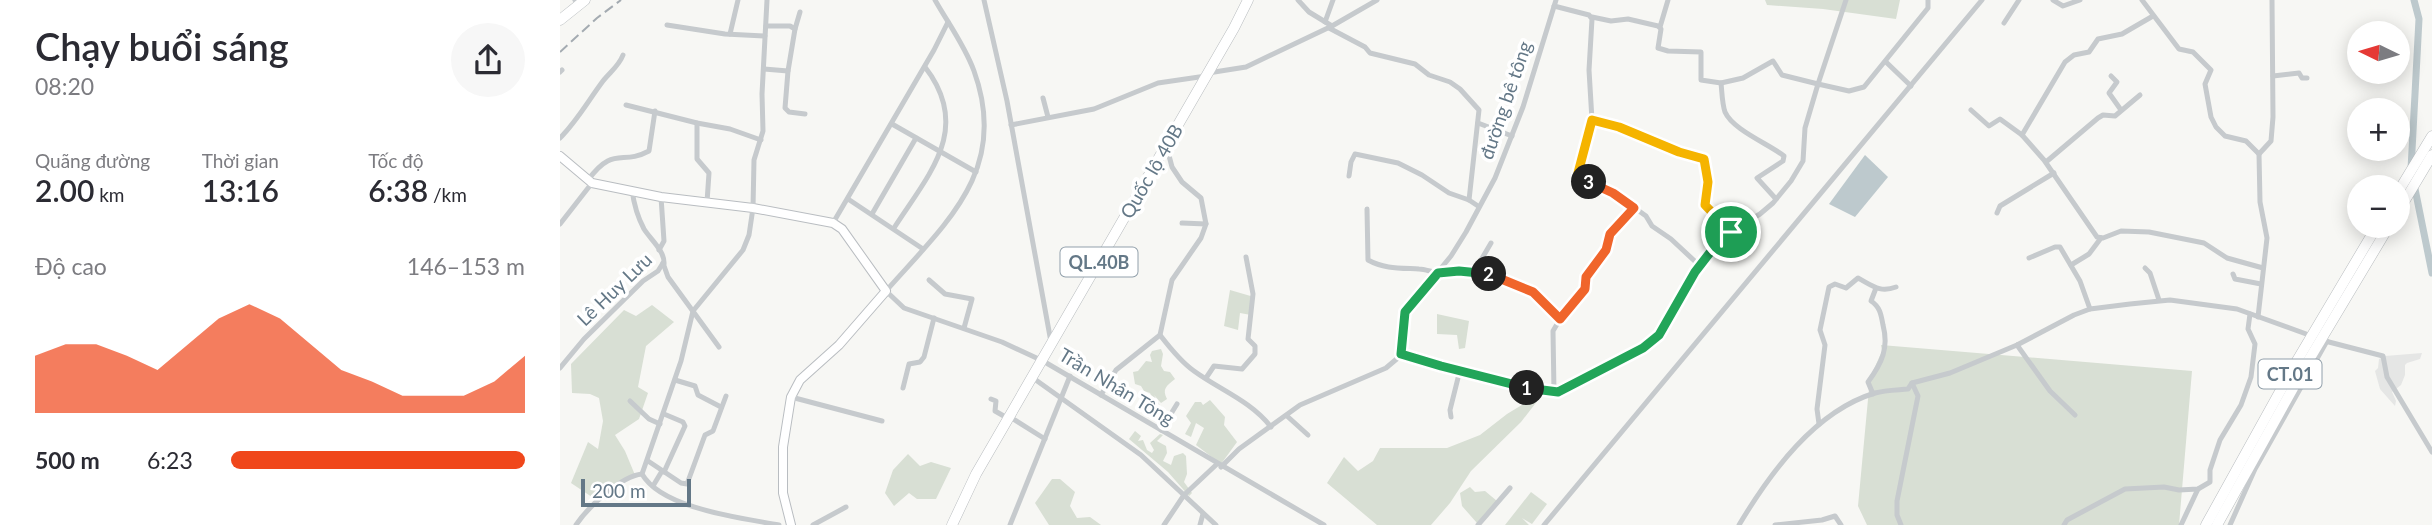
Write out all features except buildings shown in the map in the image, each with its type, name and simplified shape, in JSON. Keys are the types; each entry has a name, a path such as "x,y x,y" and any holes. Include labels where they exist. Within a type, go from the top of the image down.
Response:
{"highway":[{"path":"560,13 578,0"},
{"path":"560,20 578,0"},
{"name":"Quốc lộ 40B","path":"952,525 976,474 1248,0"},
{"path":"2408,175 2432,136"},
{"path":"2410,192 2432,155"},
{"name":"CT.01","path":"2206,525 2298,359 2377,238"},
{"name":"CT.01","path":"2217,525 2378,238"}],"main road":[{"path":"560,156 590,182 661,197 753,208 833,223 842,229 886,291 839,345 800,380 791,397 783,447 783,493 791,525"}],"street":[{"path":"730,34 738,0"},
{"path":"642,474 675,380 693,311 743,250 749,235 753,208 754,160 764,126 762,94 767,0"},
{"path":"886,291 960,206 976,172 984,142 983,104 974,69 935,0"},
{"path":"984,0 999,63 1051,345"},
{"path":"1298,0 1309,12 1365,47 1370,53 1415,64 1429,75 1450,82 1479,110 1469,200"},
{"path":"1329,26 1333,0"},
{"path":"1011,125 1094,108 1158,83 1246,67 1377,0"},
{"path":"1668,0 1660,27 1658,48 1701,52 1701,80 1721,83 1743,78 1773,61 1782,75 1849,90 1864,87 1928,8 1928,0"},
{"path":"1164,525 1184,495 1239,449 1300,405 1386,368 1401,354 1518,387 1553,392 1584,381 1643,348 1659,335 1700,266 1722,237 1760,214 1791,181 1802,161 1805,128 1846,0"},
{"path":"1544,525 1982,0"},
{"path":"2004,23 2019,0"},
{"path":"2053,0 2063,6 2080,0"},
{"path":"2142,0 2179,49 2193,52 2211,70 2205,83 2216,127 2225,136 2246,141 2259,154 2260,202 2267,238 2258,317"},
{"path":"2259,154 2271,141 2272,0"},
{"path":"1555,3 1592,17 1611,21 1628,19 1660,27"},
{"name":"đường bê tông","path":"1401,354 1405,312 1438,273 1466,232 1494,178 1523,107 1555,3"},
{"path":"800,12 788,71 786,110 805,114"},
{"path":"2022,135 2068,58 2089,52 2098,39 2122,34 2153,16"},
{"path":"1592,17 1589,70 1592,120 1578,174 1634,208 1700,266"},
{"path":"833,223 948,22"},
{"path":"667,25 765,36"},
{"path":"766,26 790,26 795,29"},
{"path":"560,138 619,64 623,55"},
{"path":"1885,62 1911,86"},
{"path":"894,228 940,152 946,135 944,108 937,84 925,66"},
{"path":"764,69 788,71"},
{"path":"2273,76 2299,73 2302,78 2307,78"},
{"path":"2111,76 2117,82 2109,93 2121,110"},
{"path":"1721,83 1727,115 1746,132 1784,156 1783,161 1758,178 1776,199"},
{"path":"2046,162 2098,118 2105,115 2113,117 2140,95"},
{"path":"1043,98 1048,117"},
{"path":"626,105 730,129 761,140"},
{"path":"1971,110 1989,126 2000,119 2022,135 2054,173 2095,236 2101,238"},
{"path":"560,224 603,163 649,151 655,111"},
{"path":"1592,120 1619,127 1679,152 1704,159 1708,182 1705,205 1731,232"},
{"path":"1478,122 1512,136"},
{"path":"697,123 696,154 709,173 707,202"},
{"path":"892,124 976,172"},
{"path":"872,214 916,138"},
{"path":"1101,395 1116,370 1160,335 1172,280 1201,238 1206,224 1201,198 1182,182 1171,167 1167,145"},
{"path":"1349,176 1355,154 1398,163 1449,193 1478,206"},
{"path":"1997,214 2000,205 2054,173"},
{"name":"Lê Huy Lưu","path":"560,368 643,281 658,271 663,262 664,264 664,258 638,216 632,190"},
{"path":"659,250 664,241 661,197"},
{"path":"848,199 923,249"},
{"path":"1553,392 1553,331 1585,289 1586,277 1606,250 1610,234 1634,208"},
{"path":"1367,209 1368,260 1381,267 1394,266 1407,270 1422,268 1438,273 1474,272 1502,279 1533,292 1560,319"},
{"path":"1182,223 1206,224"},
{"path":"2071,265 2089,254 2101,238 2121,231 2149,232 2204,243 2227,258 2263,268"},
{"path":"1474,272 1491,243"},
{"path":"2029,258 2058,247 2080,281 2090,309"},
{"path":"1206,378 1214,366 1242,369 1255,354 1255,346 1248,338 1253,294 1246,257"},
{"path":"663,262 668,277 719,347"},
{"path":"2145,268 2150,273 2159,300"},
{"path":"2233,274 2235,279 2243,282 2261,284"},
{"path":"1819,424 1817,409 1825,347 1820,330 1830,286 1835,284 1846,288 1856,278 1888,291 1896,287"},
{"path":"929,280 945,294 972,299 964,328"},
{"path":"1873,394 1868,382 1877,369 1887,342 1880,310 1871,301 1876,288"},
{"name":"Trần Nhân Tông","path":"886,291 904,308 1002,342 1043,361 1324,525"},
{"path":"1739,525 1788,454 1826,417 1873,394 1908,389 1912,383 1950,373 2017,345 2090,309 2159,300 2202,304 2250,314 2309,335"},
{"path":"2064,525 2067,520 2125,489 2198,489 2210,482 2210,470 2220,440 2241,405 2251,377 2255,344 2248,329 2250,314"},
{"path":"902,388 909,364 920,362 924,357 934,318"},
{"path":"1160,335 1188,366 1249,406 1271,427"},
{"path":"2230,525 2255,469 2325,341 2383,356 2388,377 2432,452"},
{"path":"2017,345 2050,391 2076,415"},
{"path":"1451,417 1450,410 1460,370"},
{"path":"1010,525 1070,376"},
{"path":"1033,378 1141,455 1216,525"},
{"path":"675,380 695,386 698,395 721,407"},
{"path":"1901,525 1897,515 1897,501 1917,396 1912,383"},
{"path":"648,461 681,483 687,484 705,435 713,431 726,396"},
{"path":"791,397 882,421"},
{"path":"991,399 996,401 996,412 1045,439"},
{"path":"630,401 649,419 660,424"},
{"path":"1161,430 1177,404"},
{"path":"653,486 685,425 664,414"},
{"path":"1287,416 1308,436"},
{"path":"642,474 653,486 696,509 779,525"},
{"path":"576,525 591,506 632,476 642,474"},
{"path":"1478,525 1510,488"},
{"path":"2181,525 2198,489"},
{"path":"813,525 846,507"},
{"path":"1200,525 1203,514"},
{"path":"1775,525 1835,516 1841,525"}],"shaded area":[{"path":"1765,0 1900,0 1896,19 1767,5"},
{"path":"1865,155 1888,177 1855,217 1829,204"},
{"path":"1230,290 1254,297 1251,315 1240,313 1238,330 1224,326"},
{"path":"652,305 674,322 646,346 638,387 648,393 639,419 615,435 635,475 592,497 571,483 588,442 598,449 603,421 599,398 590,394 572,393 571,364 624,310 636,316"},
{"path":"1437,314 1469,321 1465,348 1459,349 1457,335 1437,334"},
{"path":"1881,345 2192,371 2179,525 1867,525 1858,506 1870,378 1882,351"},
{"path":"1161,349 1161,366 1175,379 1166,388 1167,399 1161,403 1154,395 1160,406 1158,412 1153,415 1150,405 1152,397 1135,384 1133,372 1138,371 1146,361 1152,362 1152,351"},
{"path":"2422,353 2420,359 2405,365 2401,385 2392,392 2395,406 2380,389 2375,371 2379,359 2385,356"},
{"path":"1545,391 1521,422 1471,471 1450,503 1431,525 1377,525 1327,483 1344,457 1358,471 1373,461 1380,448 1447,448 1480,435 1507,414"},
{"path":"1210,400 1225,417 1224,425 1237,442 1221,464 1196,445 1204,428 1196,423 1191,437 1185,434 1191,423 1186,416 1195,402 1201,402 1203,405"},
{"path":"1135,431 1141,436 1138,441 1143,440 1147,450 1152,453 1154,450 1150,443 1160,434 1163,435 1157,441 1166,446 1167,453 1163,461 1171,465 1174,456 1183,453 1186,456 1187,474 1184,482 1192,493 1189,496 1168,472 1129,439"},
{"path":"908,454 920,466 931,462 951,468 936,499 917,499 909,493 894,506 885,493 893,470"},
{"path":"1052,479 1060,479 1075,492 1070,506 1077,518 1090,517 1101,525 1049,525 1035,503"},
{"path":"1470,487 1475,492 1485,491 1497,501 1477,523 1462,506 1460,493"},
{"path":"1531,492 1547,504 1532,524 1522,518 1529,525 1505,525"}],"waterway":[{"path":"2411,169 2419,19 2414,0"},
{"path":"2414,184 2432,273"}],"railway":[{"path":"560,52 621,0"}],"route":[{"path":"1592,120 1619,127 1679,152 1704,159 1708,182 1705,205 1731,232 1722,237 1695,272 1659,335 1643,348 1584,381 1558,392 1518,387 1401,354 1405,312 1438,273 1459,271 1489,274 1533,292 1560,319 1564,316 1585,289 1586,277 1606,250 1610,234 1634,208 1578,174 1592,120"}]}
